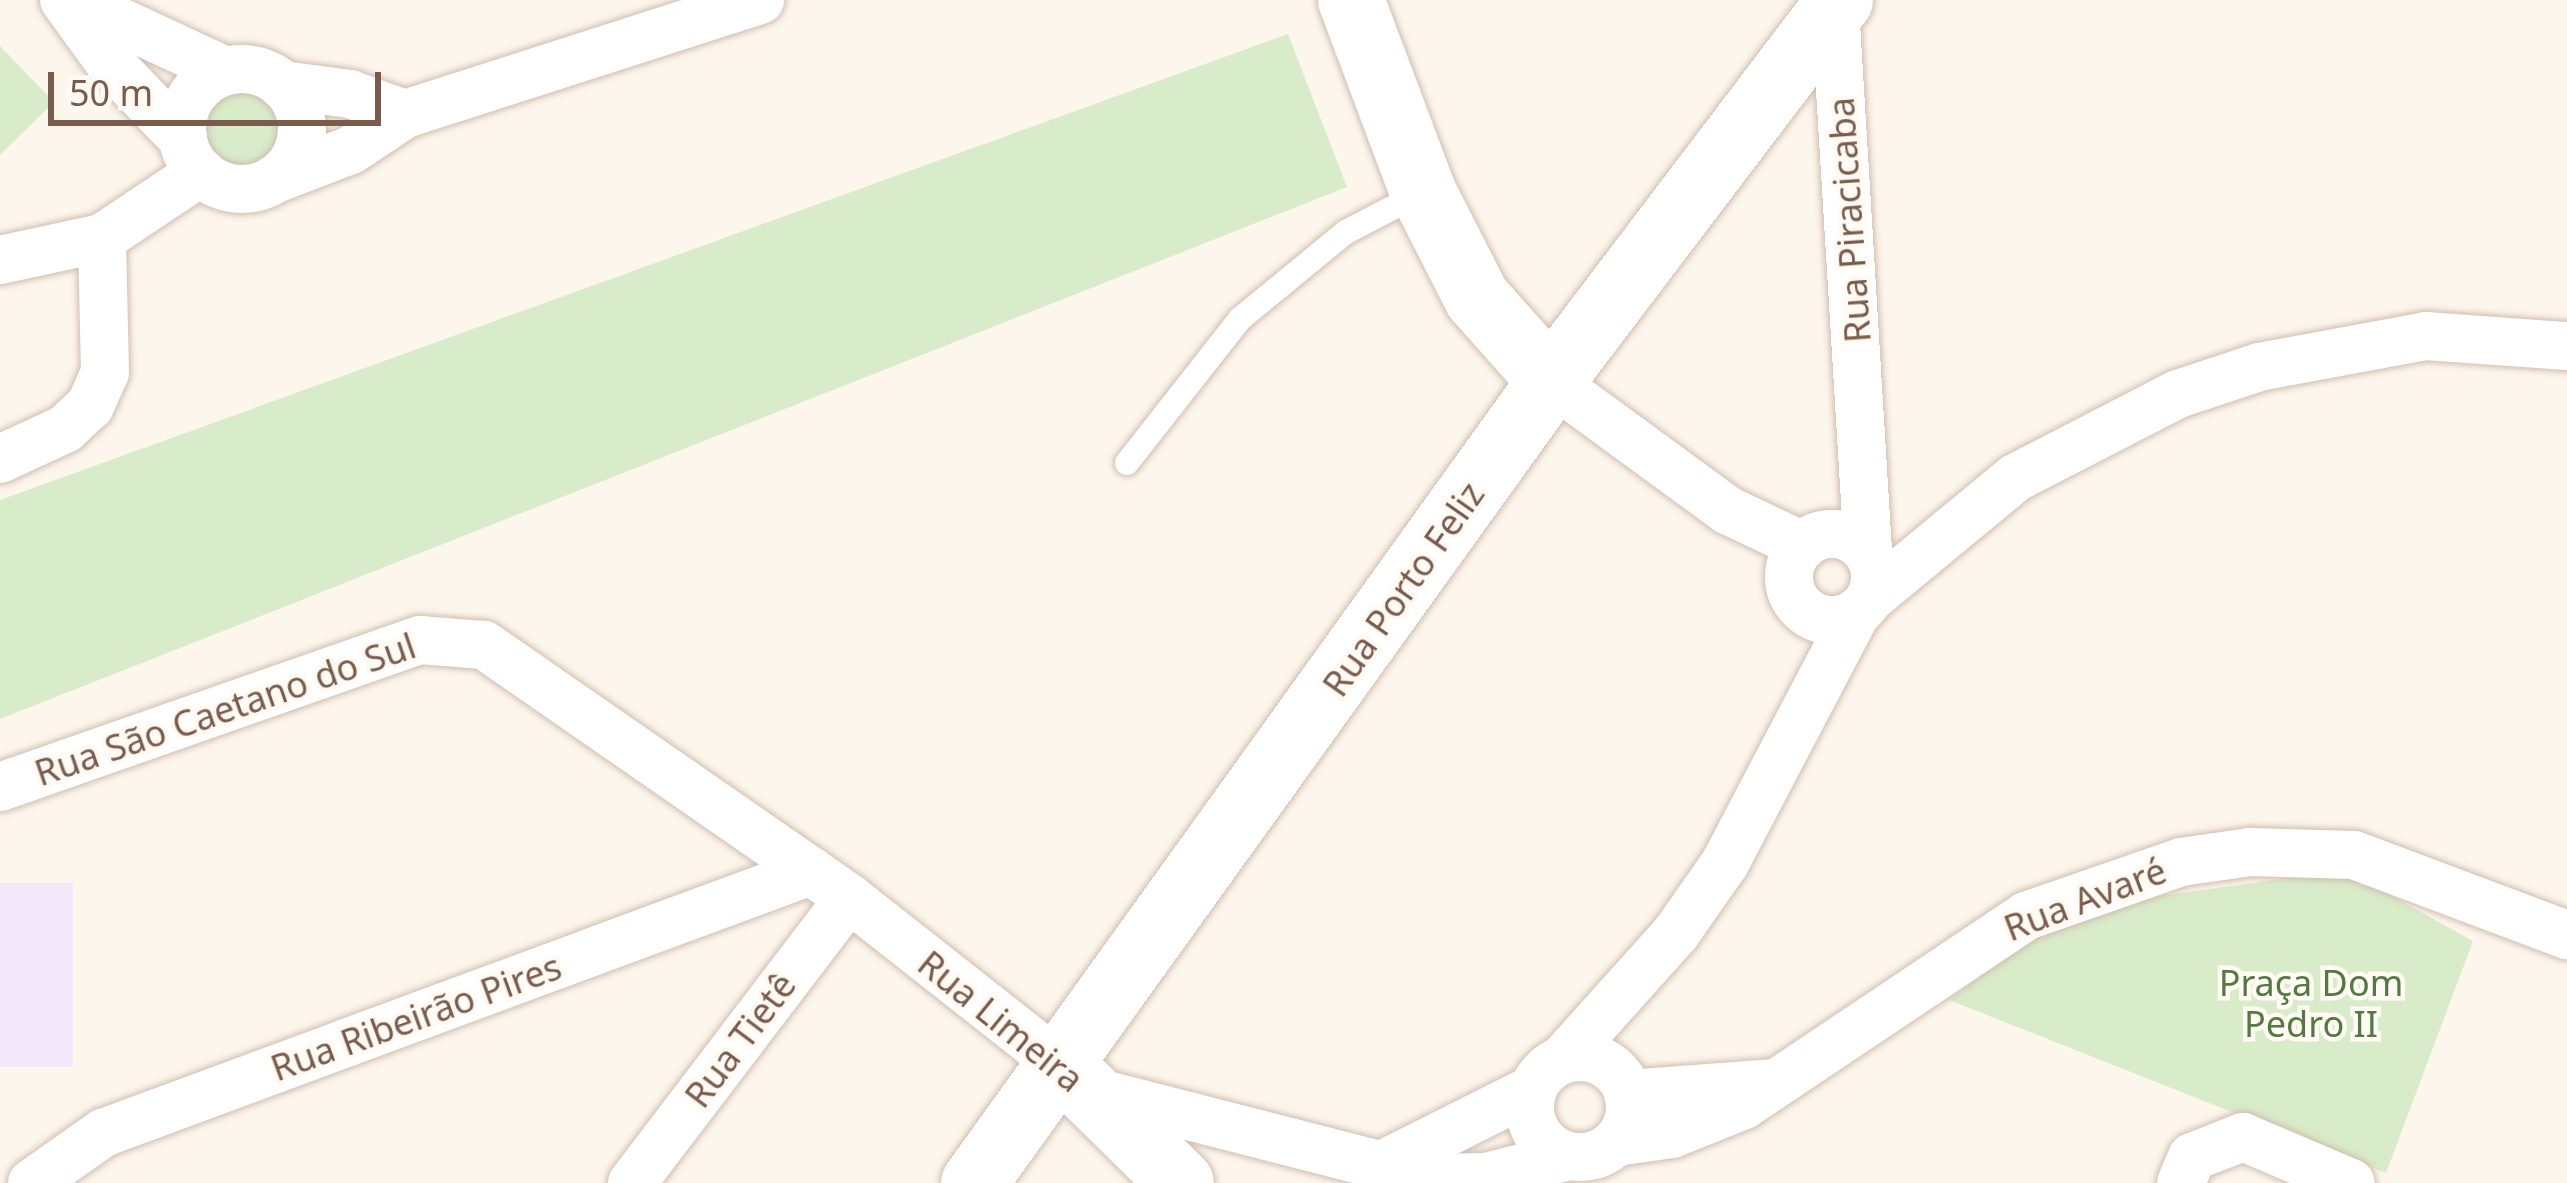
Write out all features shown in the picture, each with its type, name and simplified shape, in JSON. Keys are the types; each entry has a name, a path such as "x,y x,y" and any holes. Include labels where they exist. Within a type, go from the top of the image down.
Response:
{"main road":[{"path":"1351,0 1424,192 1478,298 1551,381"},
{"name":"Rua Porto Feliz","path":"974,1183 1074,1077 1551,381 1838,3"},
{"name":"Rua Limeira","path":"1074,1077 1181,1183"}],"street":[{"path":"85,9 192,156 243,189 351,150 405,114 760,0"},
{"name":"Rua Piracicaba","path":"1838,3 1863,433 1864,588"},
{"path":"85,9 226,71 253,70 282,85 350,94 405,114"},
{"path":"192,156 189,101 226,71"},
{"path":"275,179 297,153 302,132 282,85"},
{"path":"0,260 102,238 192,156"},
{"path":"0,459 64,429 90,406 105,372 102,238"},
{"path":"1551,381 1802,569 1828,621 1864,588 2015,478 2179,394 2260,368 2426,336 2567,346"},
{"name":"Rua Piracicaba","path":"1802,569 1863,433"},
{"path":"1569,1156 1532,1123 1548,1074 1629,988 1725,863 1803,721 1864,588 1844,536 1802,569"},
{"path":"1802,569 1803,721"},
{"name":"Rua São Caetano do Sul","path":"0,787 440,637 519,662 830,885"},
{"name":"Rua Avaré","path":"1616,1142 1703,1124 1777,1083 2026,916 2181,862 2250,852 2354,855 2567,935"},
{"name":"Rua Limeira","path":"830,885 1074,1077"},
{"name":"Rua Ribeirão Pires","path":"32,1183 103,1133 830,885"},
{"name":"Rua Tietê","path":"632,1183 830,885"},
{"path":"1074,1077 1378,1167 1464,1179 1616,1142 1629,988"},
{"path":"1378,1167 1548,1074 1594,1059 1624,1085"},
{"name":"Rua Avaré","path":"1624,1085 1777,1083"},
{"path":"2195,1164 2262,1140 2351,1183"}],"lane":[{"path":"1127,463 1240,319 1346,232 1424,192"}],"shaded area":[{"path":"0,883 73,883 73,1067 0,1067"}],"green space":[{"path":"1288,34 1347,187 0,719 0,500"},
{"path":"0,46 54,102 0,155"},
{"path":"242,76 262,80 278,91 289,107 293,127 289,147 278,163 262,174 242,178 222,174 206,163 195,147 191,127 195,107 206,91 222,80"},
{"name":"Praça Dom Pedro II","path":"2345,870 2473,941 2386,1173 1949,1000 2067,909"}]}
